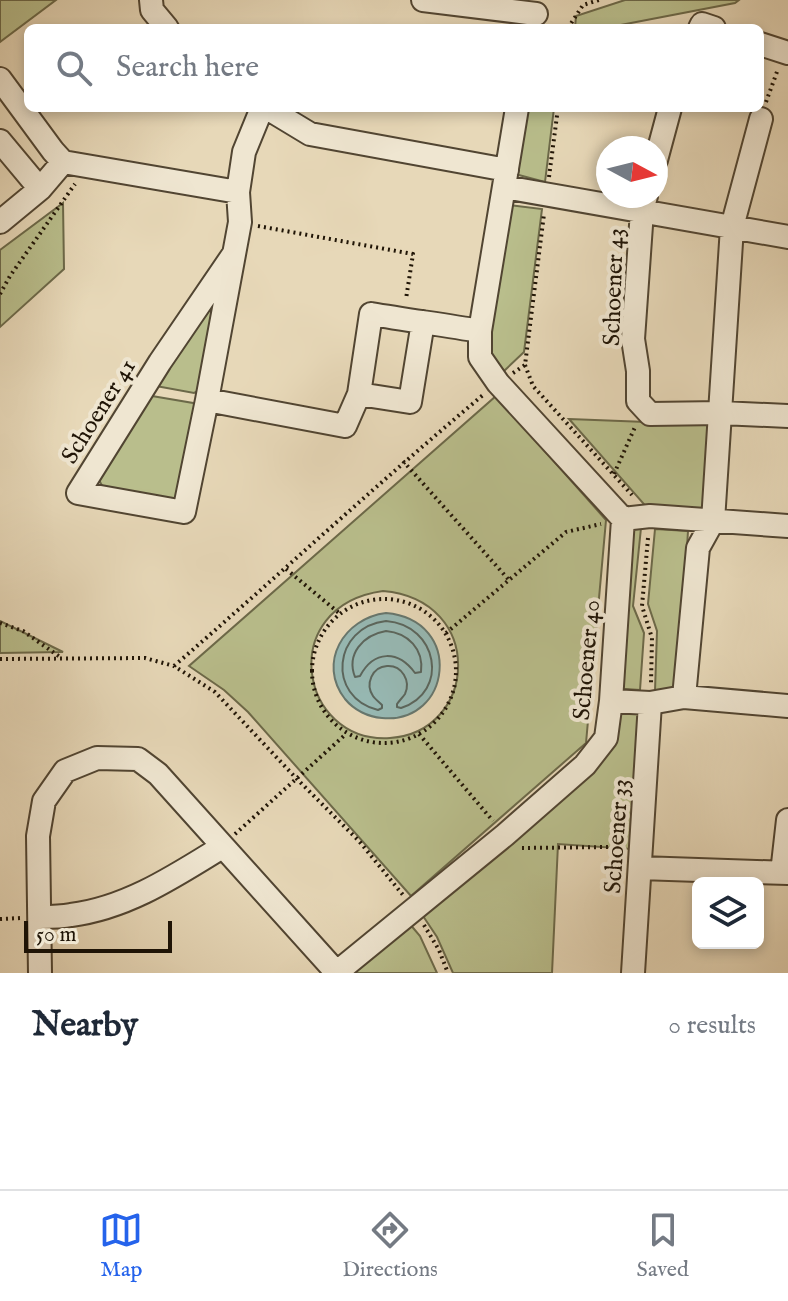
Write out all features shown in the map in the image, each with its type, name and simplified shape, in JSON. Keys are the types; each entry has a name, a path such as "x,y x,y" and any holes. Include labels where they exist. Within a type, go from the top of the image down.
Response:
{"street":[{"path":"151,0 152,10 164,24"},
{"path":"423,0 536,14"},
{"path":"764,45 786,52"},
{"path":"0,79 24,112"},
{"path":"24,112 63,162 238,192"},
{"name":"Schoener 41","path":"233,255 160,362 78,493 184,512 240,222 238,192 244,152 263,112"},
{"name":"Schoener 41","path":"272,112 310,134 596,195"},
{"path":"516,112 480,331 480,357 498,383 623,519 650,516 788,526"},
{"path":"662,136 669,112"},
{"path":"684,697 698,548 713,521 732,227 761,119"},
{"path":"0,141 40,189"},
{"path":"0,222 40,189 63,162"},
{"name":"Schoener 43","path":"644,208 633,339 638,371 638,401 644,407"},
{"name":"Schoener 41","path":"659,208 732,227 788,237"},
{"path":"207,400 345,426 359,394 371,314 480,331"},
{"path":"359,394 410,402 413,321"},
{"path":"644,407 650,414 788,416"},
{"name":"Schoener 40","path":"336,973 585,765 606,738 623,519"},
{"path":"611,701 650,703 684,697 788,706"},
{"name":"Schoener 33","path":"633,973 650,703"},
{"path":"40,973 38,836 44,801 65,771 97,758 138,759 158,774 336,973"},
{"path":"640,868 785,873 788,820"},
{"path":"40,917 71,915 112,906 166,882 222,847"}],"path":[{"path":"571,24 583,5 599,0"},
{"path":"764,111 786,52"},
{"path":"761,119 764,112"},
{"path":"0,294 87,166"},
{"path":"240,222 413,254 413,321"},
{"path":"605,499 644,407"},
{"path":"403,461 509,580"},
{"path":"446,633 566,532 623,519"},
{"path":"286,569 339,613"},
{"path":"385,598 409,602 430,615 446,633 455,655 456,678 450,701 438,720 419,734 395,743 370,743 346,734 328,719 316,698 311,675 313,652 323,630 339,613 361,601 385,598"},
{"path":"0,623 23,631 61,658"},
{"path":"0,659 145,658 174,666 215,692 359,841 415,910 439,950 448,973"},
{"path":"222,847 346,734"}],"green space":[{"path":"0,0 56,0 0,42"},
{"path":"625,0 739,0 626,24 575,24 576,16"},
{"path":"525,112 554,112 545,182 515,174"},
{"path":"63,203 64,269 0,327 0,250"},
{"path":"509,205 542,209 524,352 503,372 484,349"},
{"path":"221,274 200,390 194,393 156,386"},
{"path":"152,396 193,403 197,408 176,502 106,493 99,480 145,399"},
{"path":"496,396 606,520 586,743 411,896 248,712 224,690 189,666","holes":["383,591 416,600 440,617 454,640 458,666 454,691 441,714 419,730 390,738 359,734 335,720 319,698 312,672 314,646 326,621 349,602"]},
{"path":"569,419 723,425 716,514 650,511"},
{"path":"623,526 641,528 633,606 644,633 640,690 611,688"},
{"path":"655,529 688,531 678,692 655,691 657,631 648,604"},
{"path":"0,621 63,652 0,653"},
{"path":"610,709 639,710 631,849 558,844 552,973 453,973 437,937 421,913 607,753"},
{"path":"409,923 420,936 437,973 351,973"}],"water":[{"path":"386,613 411,620 428,633 438,651 440,671 434,690 423,706 405,716 382,718 362,712 349,703 337,685 334,671 339,644 347,633 358,623"}]}
